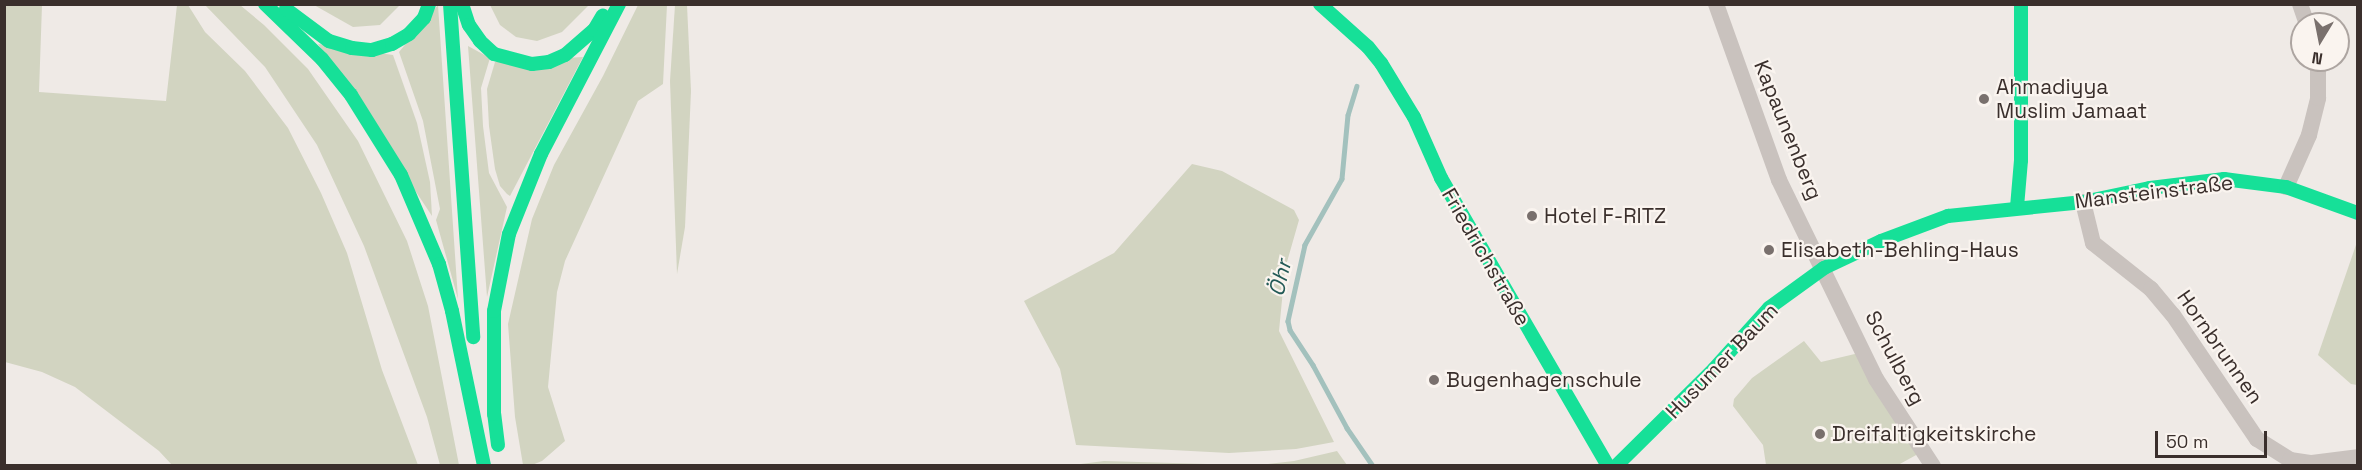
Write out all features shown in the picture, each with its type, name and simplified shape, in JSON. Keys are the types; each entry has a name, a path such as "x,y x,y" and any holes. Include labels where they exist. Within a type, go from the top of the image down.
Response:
{"main road":[{"path":"265,4 314,52 351,95 375,130 401,175 439,264 484,465"},
{"path":"282,4 329,41 352,48 372,50 393,44 409,34 424,18 429,4"},
{"path":"450,4 464,224 477,372 475,420"},
{"path":"462,4 469,25 480,41 494,54 532,64 549,62 581,44 594,30 609,4"},
{"path":"500,455 494,414 494,311 508,234 541,154 619,4"},
{"name":"Friedrichstraße","path":"1320,4 1368,47 1381,63 1413,117 1441,178 1608,465"},
{"path":"2017,207 2021,160 2021,4"},
{"name":"Mansteinstraße","path":"2017,207 2083,202 2150,188 2224,179 2262,182 2286,187 2358,213"},
{"name":"Husumer Baum","path":"1616,465 1714,369 1769,308 1824,268 1881,241 1948,216 2017,207"},
{"path":"477,372 494,414"}],"street":[{"name":"Kapaunenberg","path":"1716,4 1779,180 1824,268"},
{"path":"2286,187 2309,135 2318,98 2318,72"},
{"name":"Hornbrunnen","path":"2083,202 2093,243 2151,289 2166,307 2257,439 2290,460 2312,463 2358,457"},
{"name":"Schulberg","path":"1824,268 1876,379 1933,465"}],"green space":[{"path":"490,4 589,5 562,32 537,41 516,37 500,25"},
{"path":"4,5 42,5 39,92 166,101 177,5 188,5 205,32 245,71 288,128 321,193 347,253 382,370 418,465 172,465 159,451 75,387 42,372 5,362"},
{"path":"205,5 240,5 264,25 308,69 358,141 407,241 428,306 459,465 440,465 427,417 364,246 317,145 265,67"},
{"path":"314,5 400,5 380,25 353,27"},
{"path":"438,5 458,299 436,220 440,209 423,121 399,52"},
{"path":"638,5 667,5 663,84 638,101 565,261 557,292 548,387 565,441 542,461 532,465 523,465 515,417 508,324 532,219 554,165 603,76"},
{"path":"675,5 687,5 691,91 685,227 677,274 670,81"},
{"path":"318,44 393,55 417,123 430,182 432,216"},
{"path":"468,46 490,58 481,88 483,126 489,173 507,207 487,297"},
{"path":"583,57 510,196 500,186 495,169 489,126 487,89 495,62"},
{"path":"1192,164 1222,171 1294,210 1299,220 1285,269 1279,331 1334,442 1296,449 1229,453 1076,445 1060,369 1024,301 1114,253"},
{"path":"2357,242 2357,385 2351,384 2318,355"},
{"path":"1804,341 1821,362 1859,353 1918,454 1898,465 1766,465 1763,445 1733,406 1734,399 1752,378"},
{"path":"1337,451 1347,465 1260,465 1294,461"},
{"path":"1104,461 1242,465 1073,465"}],"waterway":[{"name":"Öhr","path":"1357,86 1348,115 1342,179 1305,245 1288,321 1290,330 1313,365 1347,428 1373,466"}],"traffic: fast":[{"path":"265,4 322,59 351,95 401,175 439,264 452,311 484,466"},
{"path":"286,9 329,41 352,48 372,50 392,44 409,34 424,18 429,4"},
{"path":"450,4 473,337"},
{"path":"462,4 469,25 480,41 494,54 532,64 549,62 565,55 594,30 603,15"},
{"path":"498,445 494,414 494,311 509,234 541,154 619,4"},
{"path":"1320,4 1368,47 1381,63 1414,117 1441,178 1608,466"},
{"path":"2017,207 2021,160 2021,4"},
{"path":"1616,466 1714,369 1769,308 1824,268 1881,241 1948,216 2083,202 2150,188 2224,179 2286,187 2358,213"}],"place":[{"name":"Ahmadiyya Muslim Jamaat","path":"1984,99"},
{"name":"Hotel F-RITZ","path":"1532,216"},
{"name":"Elisabeth-Behling-Haus","path":"1769,250"},
{"name":"Bugenhagenschule","path":"1434,380"},
{"name":"Dreifaltigkeitskirche","path":"1820,434"}]}
